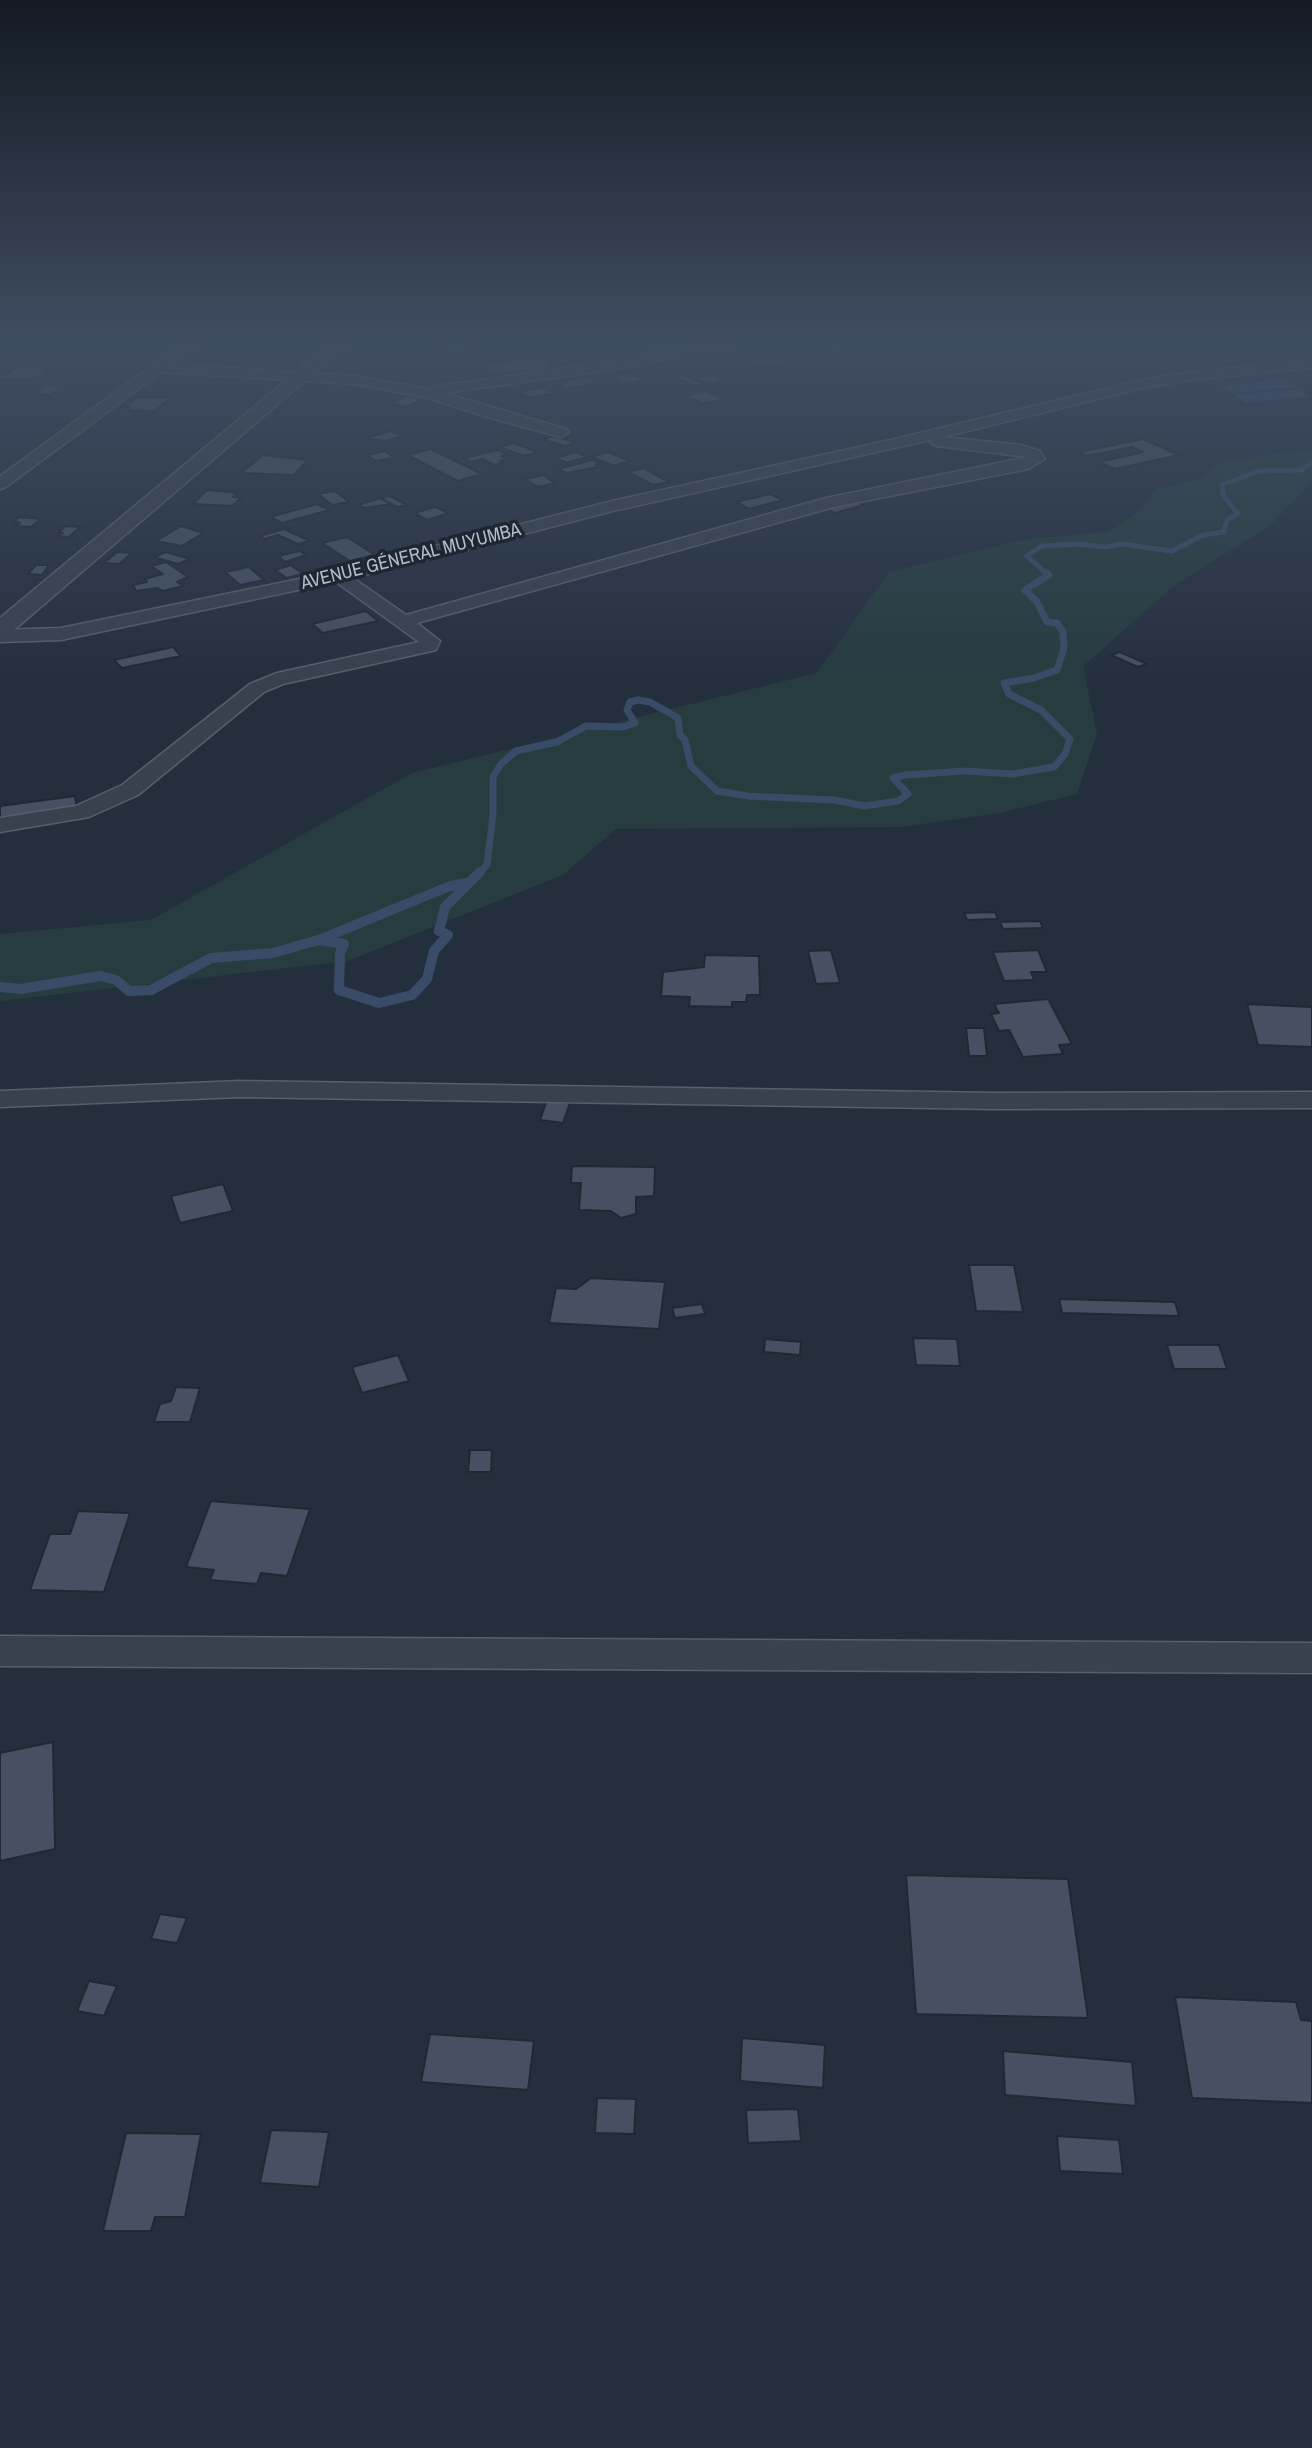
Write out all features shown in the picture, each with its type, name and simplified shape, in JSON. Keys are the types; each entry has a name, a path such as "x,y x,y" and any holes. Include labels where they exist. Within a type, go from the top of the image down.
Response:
{"street":[{"path":"0,484 36,457"},
{"path":"0,630 205,457"},
{"name":"AVENUE GÉNERAL MUYUMBA","path":"0,636 61,634 339,576 612,506 830,457"},
{"path":"401,622 832,502 1028,464 1036,457"},
{"path":"0,825 81,812 130,790 257,688 277,679 429,646 430,641 339,576"},
{"path":"0,1099 240,1089 995,1101 1312,1100"},
{"path":"0,1651 1312,1657"}],"green space":[{"path":"1254,457 1312,457 1312,481 1271,525 1175,585 1083,666 1097,734 1077,794 999,813 902,827 616,829 563,875 347,961 0,1001 0,934 151,920 412,773 817,673 889,572 1028,539 1108,532 1137,513 1155,489 1200,479 1221,462"}],"building":[{"path":"260,457 308,460 294,475 241,473"},
{"path":"370,457 394,458 376,461"},
{"path":"411,457 448,457 482,474 458,481"},
{"path":"559,457 586,457 567,463 556,458"},
{"path":"593,457 621,457 630,461 614,466"},
{"path":"1120,457 1169,457 1115,469 1099,462"},
{"path":"464,458 507,459 494,465 483,459 471,462"},
{"path":"592,460 600,463 595,465 598,467 567,473 558,469"},
{"path":"643,468 669,482 653,485 628,472"},
{"path":"543,475 555,483 538,487 525,479"},
{"path":"207,490 238,493 233,497 242,497 232,506 193,504"},
{"path":"335,491 349,502 332,505 318,494"},
{"path":"770,494 783,500 749,509 736,502"},
{"path":"390,496 407,505 397,507 380,498"},
{"path":"380,498 391,504 365,508 358,505"},
{"path":"850,499 864,505 835,513 821,507"},
{"path":"317,504 330,510 282,523 270,517"},
{"path":"435,507 449,513 427,520 414,513"},
{"path":"19,517 41,519 31,527 16,526 20,523 14,521"},
{"path":"66,526 80,527 69,537 56,536 63,533 58,533"},
{"path":"181,526 203,533 182,546 156,541"},
{"path":"284,529 310,541 298,544 278,535 265,539 260,536"},
{"path":"347,537 375,555 350,561 322,543"},
{"path":"300,551 306,555 285,562 278,556"},
{"path":"117,552 132,553 119,564 104,563"},
{"path":"166,552 190,559 178,564 154,557"},
{"path":"166,562 188,577 177,582 183,586 163,591 158,588 136,591 133,585 163,574 151,566"},
{"path":"36,565 49,565 42,575 28,574"},
{"path":"291,565 303,574 287,578 275,570"},
{"path":"249,567 264,580 240,585 225,572"},
{"path":"366,611 378,621 323,633 312,624"},
{"path":"173,647 181,656 122,668 114,660"},
{"path":"1120,652 1147,664 1138,667 1111,655"},
{"path":"75,796 77,809 0,820 0,806"},
{"path":"995,912 998,919 967,920 964,913"},
{"path":"1040,921 1043,928 1003,929 1000,922"},
{"path":"831,950 840,983 816,984 808,951"},
{"path":"1038,950 1047,972 1031,972 1034,980 1004,981 993,952"},
{"path":"705,955 759,956 760,995 747,995 746,1002 732,1002 732,1007 689,1006 690,997 661,996 663,972 704,967"},
{"path":"1048,999 1072,1044 1059,1045 1063,1054 1023,1057 1009,1030 999,1031 991,1014 999,1013 994,1004"},
{"path":"1247,1004 1312,1007 1312,1047 1258,1045"},
{"path":"966,1028 984,1028 987,1056 969,1056"},
{"path":"547,1100 570,1103 563,1123 540,1120"},
{"path":"572,1166 655,1167 654,1196 636,1197 636,1214 621,1218 611,1211 579,1210 581,1183 571,1183"},
{"path":"223,1184 233,1211 180,1223 171,1196"},
{"path":"969,1265 1014,1265 1023,1312 976,1311"},
{"path":"591,1278 665,1282 659,1329 549,1323 556,1288 576,1289"},
{"path":"1059,1299 1175,1302 1179,1316 1062,1313"},
{"path":"702,1304 705,1314 675,1318 672,1308"},
{"path":"913,1338 957,1339 960,1366 916,1365"},
{"path":"765,1339 801,1342 800,1355 764,1352"},
{"path":"1167,1345 1219,1345 1227,1369 1174,1369"},
{"path":"398,1355 409,1381 362,1393 352,1367"},
{"path":"176,1387 200,1388 190,1422 154,1422 160,1404 171,1401"},
{"path":"470,1450 492,1450 491,1472 468,1472"},
{"path":"211,1501 310,1509 287,1576 261,1573 257,1584 210,1580 214,1570 186,1567"},
{"path":"78,1511 130,1513 104,1592 30,1590 50,1534 70,1534"},
{"path":"53,1742 55,1849 0,1861 0,1753"},
{"path":"906,1875 1068,1879 1088,2018 916,2014"},
{"path":"160,1914 187,1918 177,1943 151,1939"},
{"path":"89,1981 117,1986 104,2016 77,2011"},
{"path":"1175,1997 1296,2002 1301,2020 1312,2021 1312,2103 1192,2098"},
{"path":"430,2034 534,2041 528,2090 421,2082"},
{"path":"742,2038 825,2045 823,2088 740,2081"},
{"path":"1003,2051 1132,2062 1136,2106 1005,2095"},
{"path":"597,2098 636,2099 634,2134 595,2133"},
{"path":"798,2109 801,2141 748,2143 746,2110"},
{"path":"271,2130 329,2132 319,2187 260,2183"},
{"path":"126,2133 201,2134 185,2217 155,2217 151,2231 103,2231"},
{"path":"1057,2136 1119,2140 1123,2174 1060,2171"}],"waterway":[{"path":"1047,574 1027,556 1042,546 1078,544 1105,547 1122,544 1172,551 1203,535 1224,532 1227,520 1238,514 1223,495 1222,485 1259,471 1302,470 1312,462"},
{"path":"0,987 21,989 100,976 116,980 129,991 151,990 211,958 273,953 318,940 344,944 340,953 339,990 379,1003 412,995 427,979 434,951 448,935 439,931 445,907 487,865 493,815 493,777 501,764 516,751 557,742 586,726 623,727 635,723 627,710 630,702 638,700 650,702 678,718 680,735 685,740 691,766 717,791 748,796 834,800 865,806 898,801 908,794 893,778 905,775 966,771 1012,774 1054,767 1065,754 1070,739 1041,710 1009,694 1004,683 1034,678 1057,670 1064,648 1063,632 1057,623 1047,622 1037,602 1025,590 1049,575 1045,572"},
{"path":"321,939 450,886 467,883"}]}
